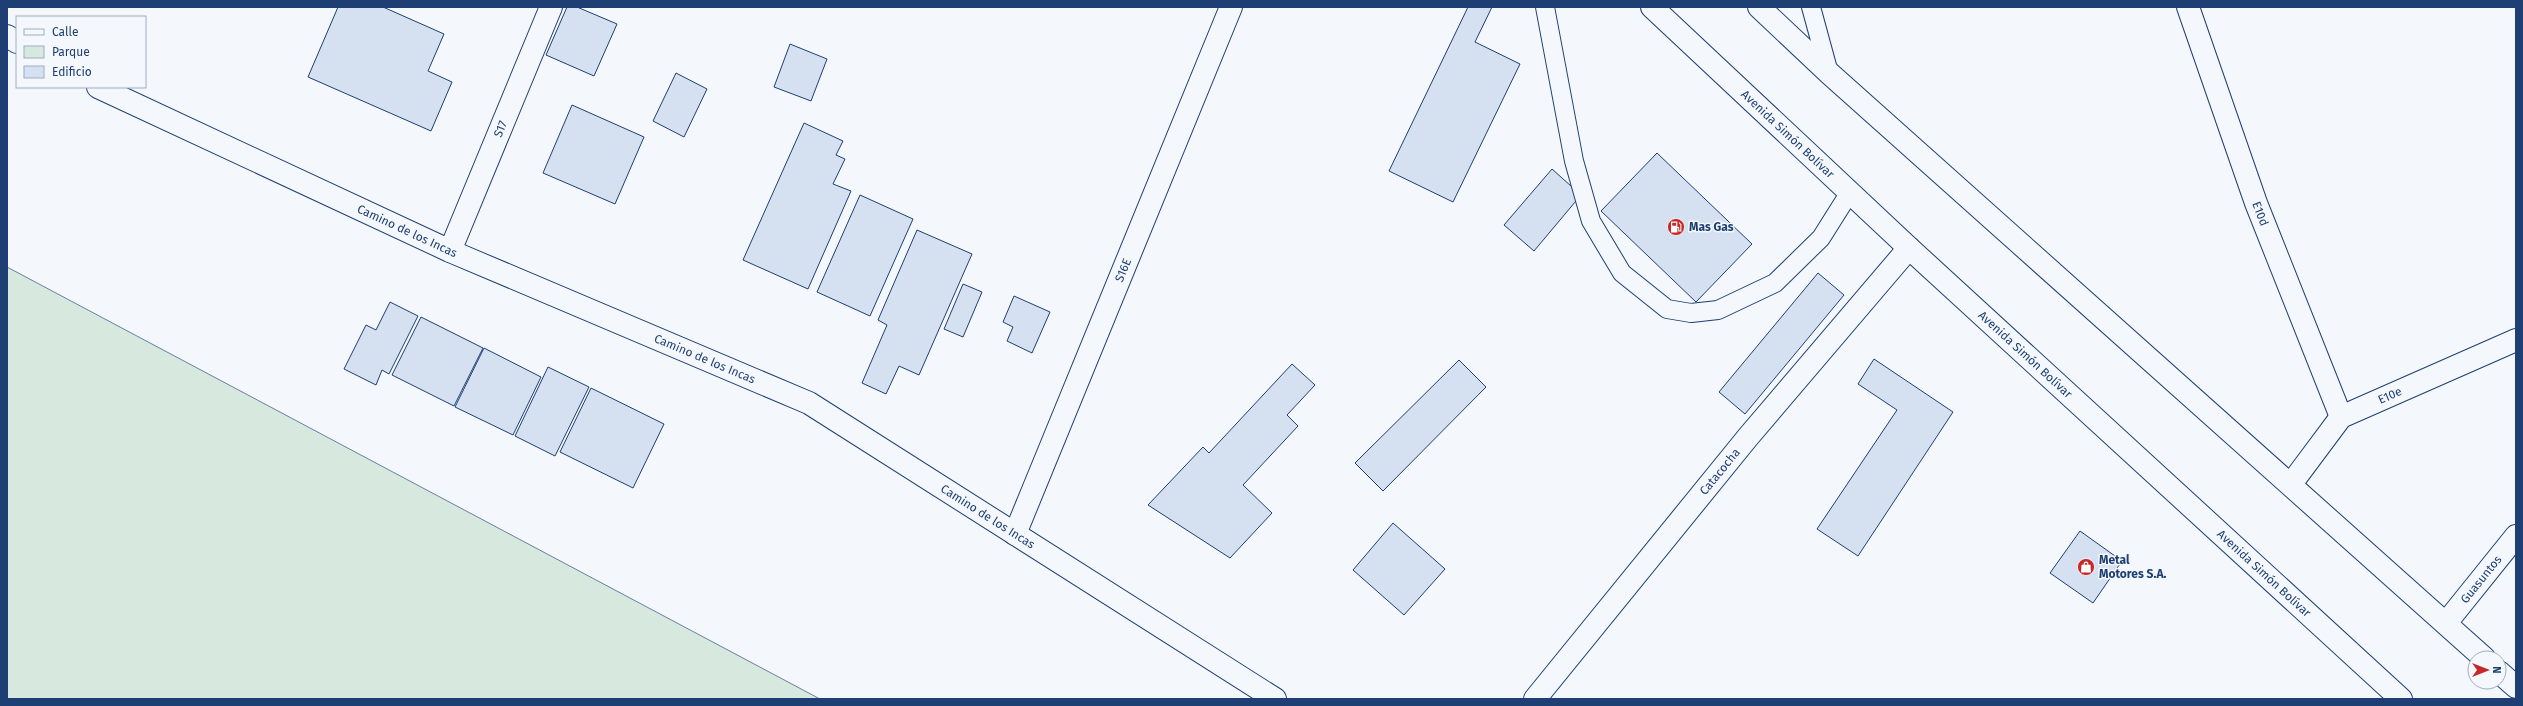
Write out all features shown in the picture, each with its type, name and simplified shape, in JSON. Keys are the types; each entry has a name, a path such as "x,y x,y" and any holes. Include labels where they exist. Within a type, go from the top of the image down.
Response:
{"main road":[{"name":"S17","path":"450,251 551,7"},
{"name":"S16E","path":"1015,534 1231,7"},
{"name":"Avenida Simón Bolívar","path":"1652,7 1909,248 2401,699"},
{"path":"1759,7 1829,72 2475,650"},
{"name":"E10d","path":"2188,7 2256,203 2341,417"},
{"path":"7,36 16,41"},
{"name":"Camino de los Incas","path":"100,88 450,251 809,403 1275,699"},
{"name":"Catacocha","path":"1535,699 1748,437 1909,248"},
{"name":"E10e","path":"2291,484 2341,417 2516,340"},
{"name":"Guasuntos","path":"2446,623 2516,536"},
{"path":"2507,679 2516,687"}],"lane":[{"path":"1546,7 1574,161 1591,221 1622,273 1667,309 1691,313 1718,310 1776,283 1821,238 1850,192"},
{"path":"1811,7 1829,72"}],"green space":[{"path":"7,267 820,699 7,699"}],"building":[{"path":"338,7 383,7 444,34 428,71 452,82 431,131 308,77"},
{"path":"567,7 577,7 617,24 594,76 546,55"},
{"path":"1468,7 1492,7 1475,42 1520,64 1453,202 1389,171"},
{"path":"790,44 827,59 811,101 774,87"},
{"path":"676,73 707,89 684,137 653,121"},
{"path":"572,105 644,137 615,204 543,173"},
{"path":"804,123 843,141 836,155 845,159 833,184 851,191 808,289 743,260"},
{"name":"Mas Gas","path":"1657,153 1752,244 1696,302 1601,211"},
{"path":"1552,169 1581,195 1534,251 1504,225"},
{"path":"860,195 913,219 870,316 817,292"},
{"path":"917,230 972,254 919,375 899,366 886,394 862,383 887,325 878,320"},
{"path":"1818,273 1844,295 1745,414 1719,392"},
{"path":"963,284 982,292 963,337 944,329"},
{"path":"1014,296 1050,312 1032,353 1007,341 1013,327 1003,322"},
{"path":"390,302 418,316 389,374 382,370 376,385 344,369 366,325 376,330"},
{"path":"421,317 483,348 454,406 392,375"},
{"path":"484,348 541,377 513,435 455,407"},
{"path":"1874,359 1953,412 1858,556 1817,529 1897,410 1858,384"},
{"path":"1459,360 1486,387 1383,491 1355,463"},
{"path":"1292,364 1315,385 1287,415 1298,426 1243,485 1272,513 1230,558 1148,505 1203,447 1209,453"},
{"path":"548,367 589,387 555,456 515,436"},
{"path":"591,388 664,424 633,488 560,452"},
{"path":"1393,523 1445,569 1404,615 1353,570"},
{"name":"Metal Motores S.A.","path":"2080,531 2122,561 2093,603 2050,573"}],"place":[{"name":"Mas Gas","path":"1676,227"},
{"name":"Metal Motores S.A.","path":"2086,567"}]}
